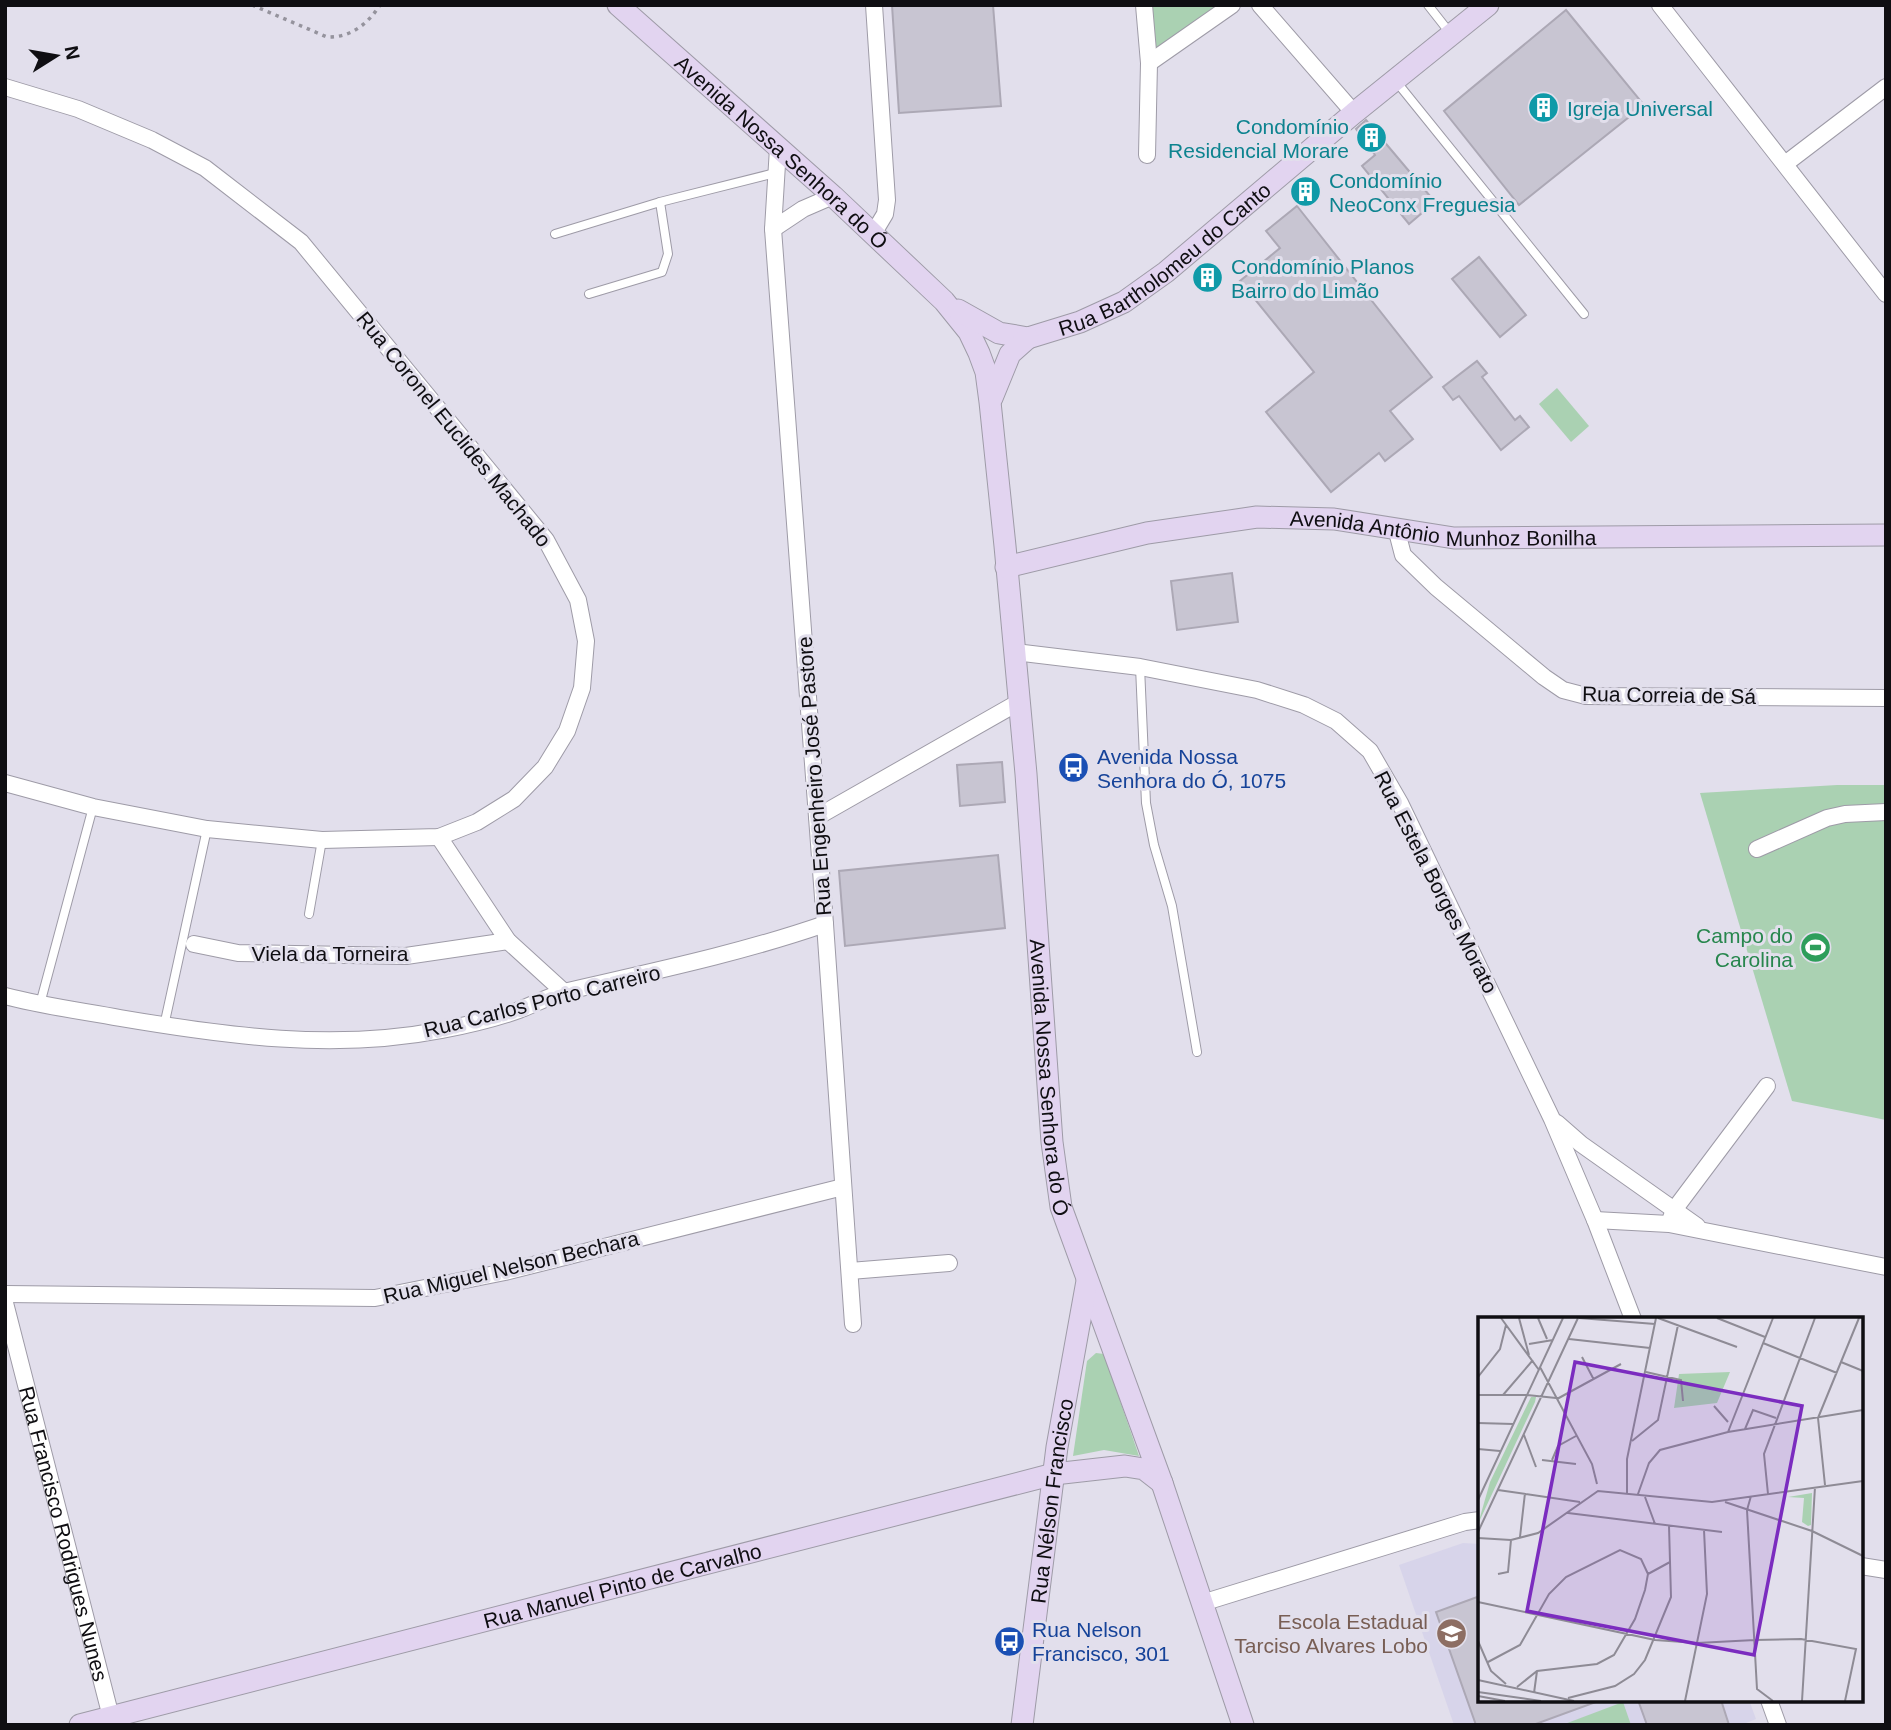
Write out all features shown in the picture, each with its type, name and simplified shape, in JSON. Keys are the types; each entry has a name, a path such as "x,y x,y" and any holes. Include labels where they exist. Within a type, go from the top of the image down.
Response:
{"main road":[{"name":"Avenida Nossa Senhora do Ó","path":"618,5 833,197 944,301 969,332 986,372 1015,652 1052,1142 1061,1207 1162,1483 1243,1725"},
{"name":"Rua Bartholomeu do Canto","path":"1028,338 1080,322 1124,302 1166,272 1354,113 1488,5"},
{"name":"Avenida Nossa Senhora do Ó","path":"944,301 999,333 1028,338"},
{"name":"Avenida Nossa Senhora do Ó","path":"990,402 1010,354 1028,338"},
{"name":"Avenida Antônio Munhoz Bonilha","path":"1006,567 1147,533 1256,517 1334,519 1465,538 1886,535"},
{"name":"Rua Nélson Francisco","path":"1022,1725 1054,1474 1088,1278"},
{"name":"Rua Manuel Pinto de Carvalho","path":"80,1725 112,1721 1054,1474 1125,1466 1144,1469 1162,1483"}],"street":[{"path":"873,234 885,214 887,200 874,5"},
{"path":"1144,5 1149,63 1147,155"},
{"path":"1149,63 1232,5"},
{"path":"1260,5 1354,113"},
{"path":"1660,5 1886,294"},
{"name":"Rua Coronel Euclides Machado","path":"5,87 78,109 152,140 205,168 301,242 546,540 578,600 586,642 582,688 567,732 545,767 514,799 477,822 439,836 322,840 207,829 93,807 5,783"},
{"path":"1784,164 1886,88"},
{"name":"Rua Engenheiro José Pastore","path":"778,148 773,229 853,1324"},
{"path":"773,229 803,209 833,197"},
{"name":"Rua Correia de Sá","path":"1396,528 1403,555 1436,587 1563,690 1586,696 1652,698 1886,698"},
{"name":"Rua Estela Borges Morato","path":"1015,652 1140,667 1256,690 1304,705 1336,721 1370,751 1400,803 1552,1119 1632,1317"},
{"path":"817,817 1019,702"},
{"path":"1757,849 1827,818 1845,814 1886,812"},
{"path":"439,836 508,942 564,992"},
{"name":"Rua Carlos Porto Carreiro","path":"5,996 164,1026 247,1037 295,1040 401,1036 481,1021 564,992 684,965 778,940 825,924"},
{"name":"Viela da Torneira","path":"194,944 238,953 406,956 508,942"},
{"path":"1671,1217 1767,1086"},
{"path":"1552,1119 1671,1217 1702,1230 1886,1267"},
{"name":"Rua Miguel Nelson Bechara","path":"5,1294 375,1298 505,1272 843,1187"},
{"path":"1595,1220 1671,1217"},
{"path":"849,1271 949,1263"},
{"name":"Rua Francisco Rodrigues Nunes","path":"5,1303 112,1721"},
{"path":"1202,1603 1398,1542 1478,1521"},
{"path":"1863,1566 1886,1570"},
{"path":"1770,1702 1778,1725"}],"lane":[{"path":"1428,5 1451,34"},
{"path":"1395,80 1584,314"},
{"path":"555,234 660,202 775,173"},
{"path":"589,294 662,272 668,254 660,202"},
{"path":"1140,667 1146,803 1154,845 1172,906 1197,1052"},
{"path":"40,1004 93,807"},
{"path":"164,1026 207,829"},
{"path":"309,914 322,840"}],"path":[{"path":"252,5 327,37 336,37 353,32 367,21 380,5"}],"shaded area":[{"name":"Escola Estadual Tarciso Alvares Lobo","path":"1463,1543 1478,1544 1478,1702 1750,1702 1756,1719 1741,1725 1454,1725 1399,1565"}],"green space":[{"path":"1151,5 1218,5 1155,50"},
{"path":"1557,388 1589,426 1571,442 1539,404"},
{"name":"Campo do Carolina","path":"1837,785 1886,785 1886,1120 1792,1101 1700,793"},
{"path":"1096,1353 1104,1354 1139,1456 1104,1450 1073,1456 1087,1361"},
{"path":"1623,1702 1631,1725 1562,1725"}],"building":[{"path":"892,5 993,5 1001,106 899,113"},
{"name":"Igreja Universal","path":"1566,10 1644,105 1519,205 1444,111"},
{"path":"1366,120 1435,202 1409,224 1362,166 1375,155 1356,129"},
{"path":"1297,206 1432,377 1390,411 1413,439 1385,461 1379,453 1331,492 1266,412 1314,372 1240,281 1280,248 1266,231"},
{"path":"1479,257 1526,315 1500,337 1452,279"},
{"path":"1477,361 1487,373 1482,377 1515,420 1520,416 1529,427 1501,450 1459,396 1453,400 1443,387"},
{"path":"1232,573 1238,622 1177,630 1171,581"},
{"path":"1002,762 1005,802 960,806 957,765"},
{"path":"998,855 1005,928 845,946 839,871"},
{"path":"1478,1597 1478,1702 1596,1702 1533,1725 1476,1725 1436,1612"},
{"path":"1639,1702 1722,1702 1729,1725 1647,1725"}],"place":[{"name":"Igreja Universal","path":"1544,108"},
{"name":"Condomínio Residencial Morare","path":"1372,138"},
{"name":"Condomínio NeoConx Freguesia","path":"1306,192"},
{"name":"Condomínio Planos Bairro do Limão","path":"1208,278"},
{"name":"Avenida Nossa Senhora do Ó, 1075","path":"1074,768"},
{"name":"Campo do Carolina","path":"1816,947"},
{"name":"Escola Estadual Tarciso Alvares Lobo","path":"1451,1633"},
{"name":"Rua Nelson Francisco, 301","path":"1009,1641"}]}
